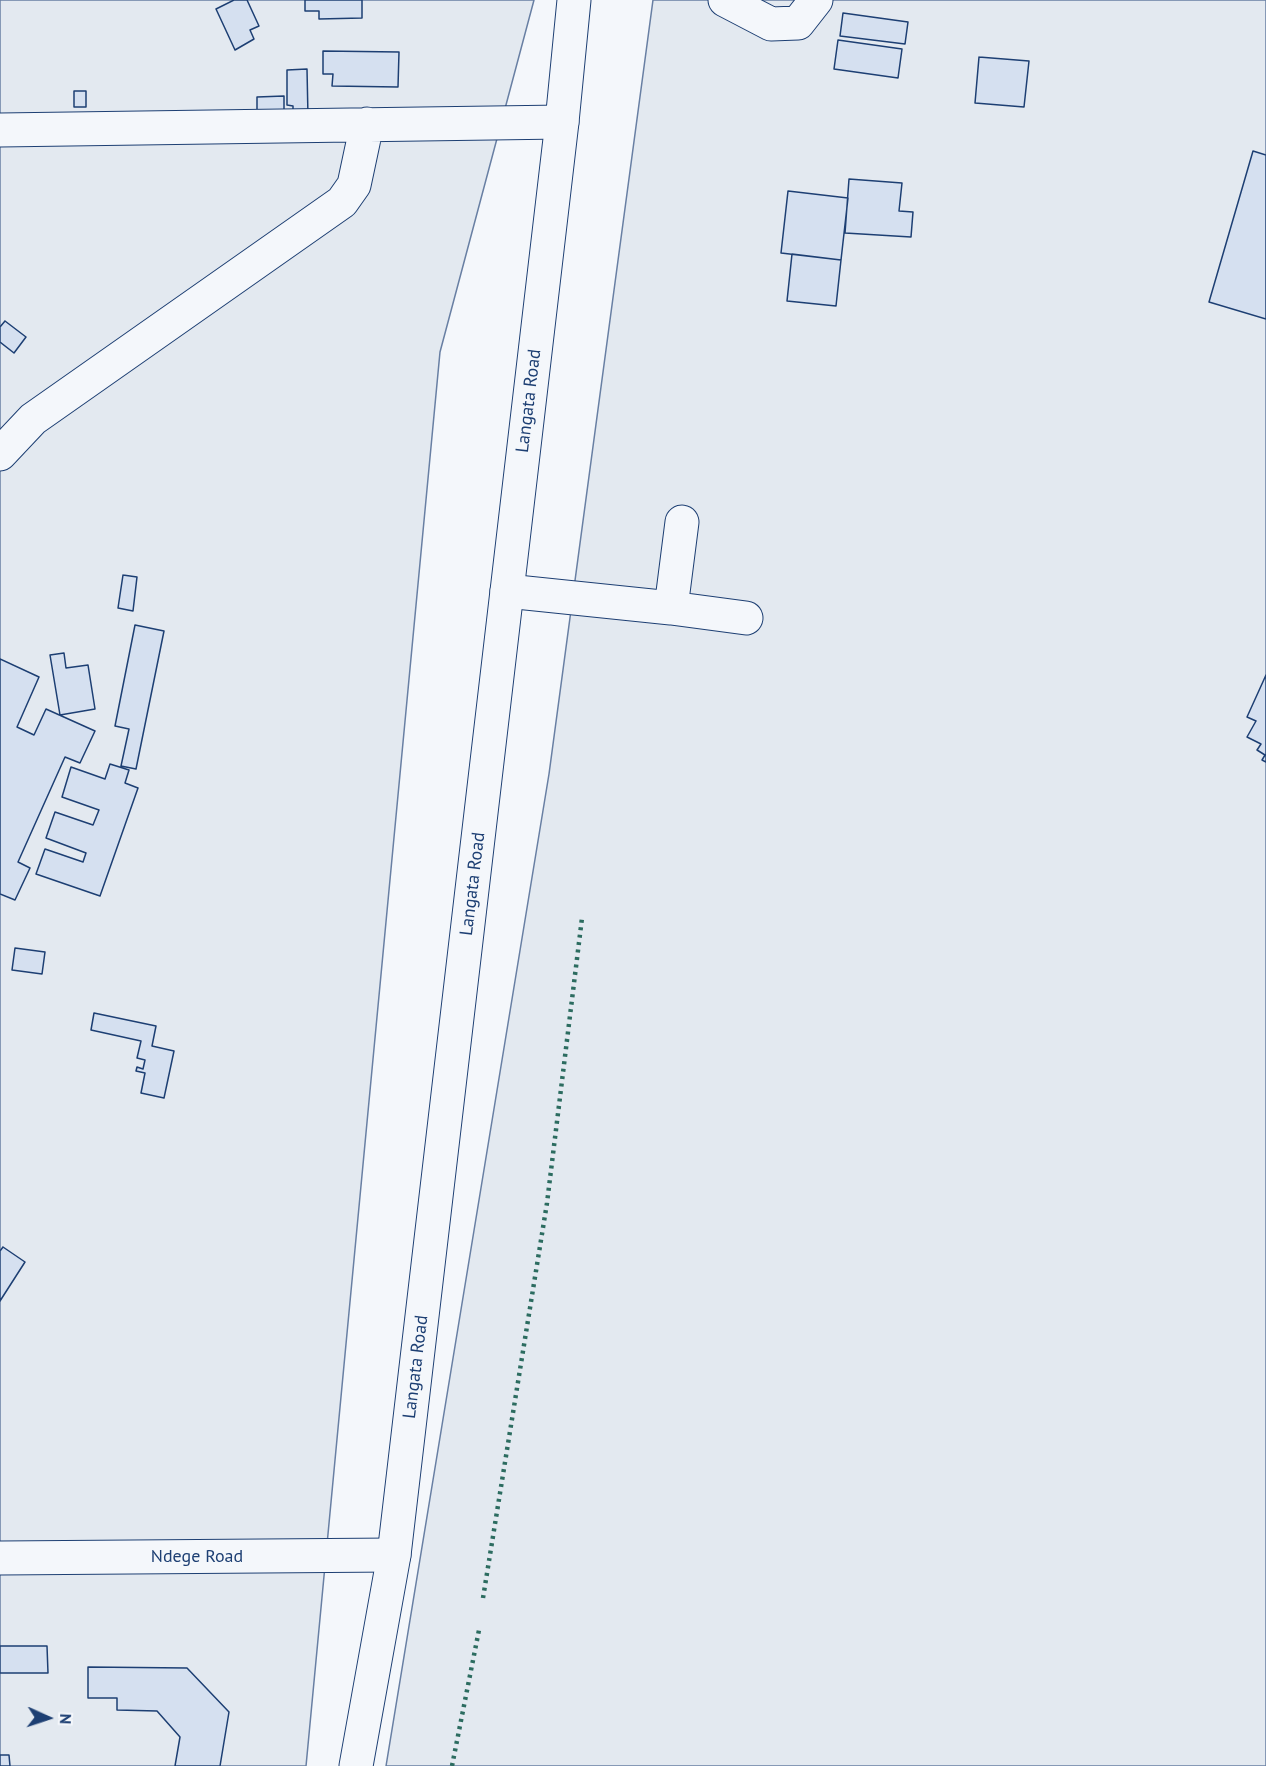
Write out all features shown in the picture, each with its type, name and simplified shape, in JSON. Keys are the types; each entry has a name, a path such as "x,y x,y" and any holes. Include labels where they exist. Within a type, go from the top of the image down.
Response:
{"main road":[{"name":"Langata Road","path":"356,1766 394,1555 562,122 574,0"},
{"path":"725,0 771,24 798,23 816,0"},
{"path":"0,130 562,122"},
{"path":"0,454 33,419 342,202 354,184 367,124"},
{"path":"671,608 682,522"},
{"path":"507,591 746,618"},
{"name":"Ndege Road","path":"0,1558 394,1555"}],"shaded area":[{"path":"0,0 534,0 440,352 306,1766 0,1766"},
{"path":"653,0 1266,0 1266,1766 386,1766 549,774"}],"building":[{"path":"234,0 247,0 259,26 250,30 254,39 235,50 216,9"},
{"path":"305,0 362,0 362,18 319,19 319,11 305,11"},
{"path":"843,13 908,22 905,44 840,36"},
{"path":"838,40 902,49 898,78 834,69"},
{"path":"323,51 399,52 398,87 332,86 333,74 323,74"},
{"path":"979,57 1029,61 1024,107 975,103"},
{"path":"307,69 308,117 293,118 293,106 287,105 287,70"},
{"path":"74,91 86,91 86,107 74,107"},
{"path":"284,96 284,110 257,110 257,97"},
{"path":"1253,151 1266,155 1266,319 1209,302"},
{"path":"849,179 902,183 899,211 913,212 911,237 845,233"},
{"path":"788,191 848,198 841,260 781,253"},
{"path":"792,254 841,260 836,306 787,301"},
{"path":"5,321 26,337 14,353 0,342 0,327"},
{"path":"123,575 137,577 133,611 118,608"},
{"path":"135,625 164,631 136,769 121,766 129,729 115,726"},
{"path":"64,653 66,668 88,665 95,709 60,715 50,655"},
{"path":"0,659 39,677 17,727 34,735 46,709 95,731 80,763 65,757 18,862 30,868 15,900 0,894"},
{"path":"1266,675 1266,762 1262,760 1265,755 1257,750 1261,744 1247,737 1256,721 1247,717"},
{"path":"110,764 129,770 125,783 138,788 100,896 36,874 45,849 83,862 86,853 46,838 55,812 93,825 99,810 62,797 71,767 105,779"},
{"path":"15,948 45,952 42,974 12,970"},
{"path":"94,1013 156,1026 152,1046 174,1051 164,1098 141,1093 145,1073 136,1071 137,1067 143,1069 145,1060 137,1058 141,1041 91,1030"},
{"path":"3,1247 25,1262 0,1301 0,1251"},
{"path":"0,1646 47,1646 48,1673 0,1673"},
{"path":"88,1667 187,1668 229,1712 220,1766 175,1766 180,1737 157,1711 117,1710 117,1698 88,1698"},
{"path":"0,1755 9,1755 10,1766 0,1766"}],"hedge":[{"path":"483,1598 547,1203 582,918"},
{"path":"452,1766 479,1630"}]}
